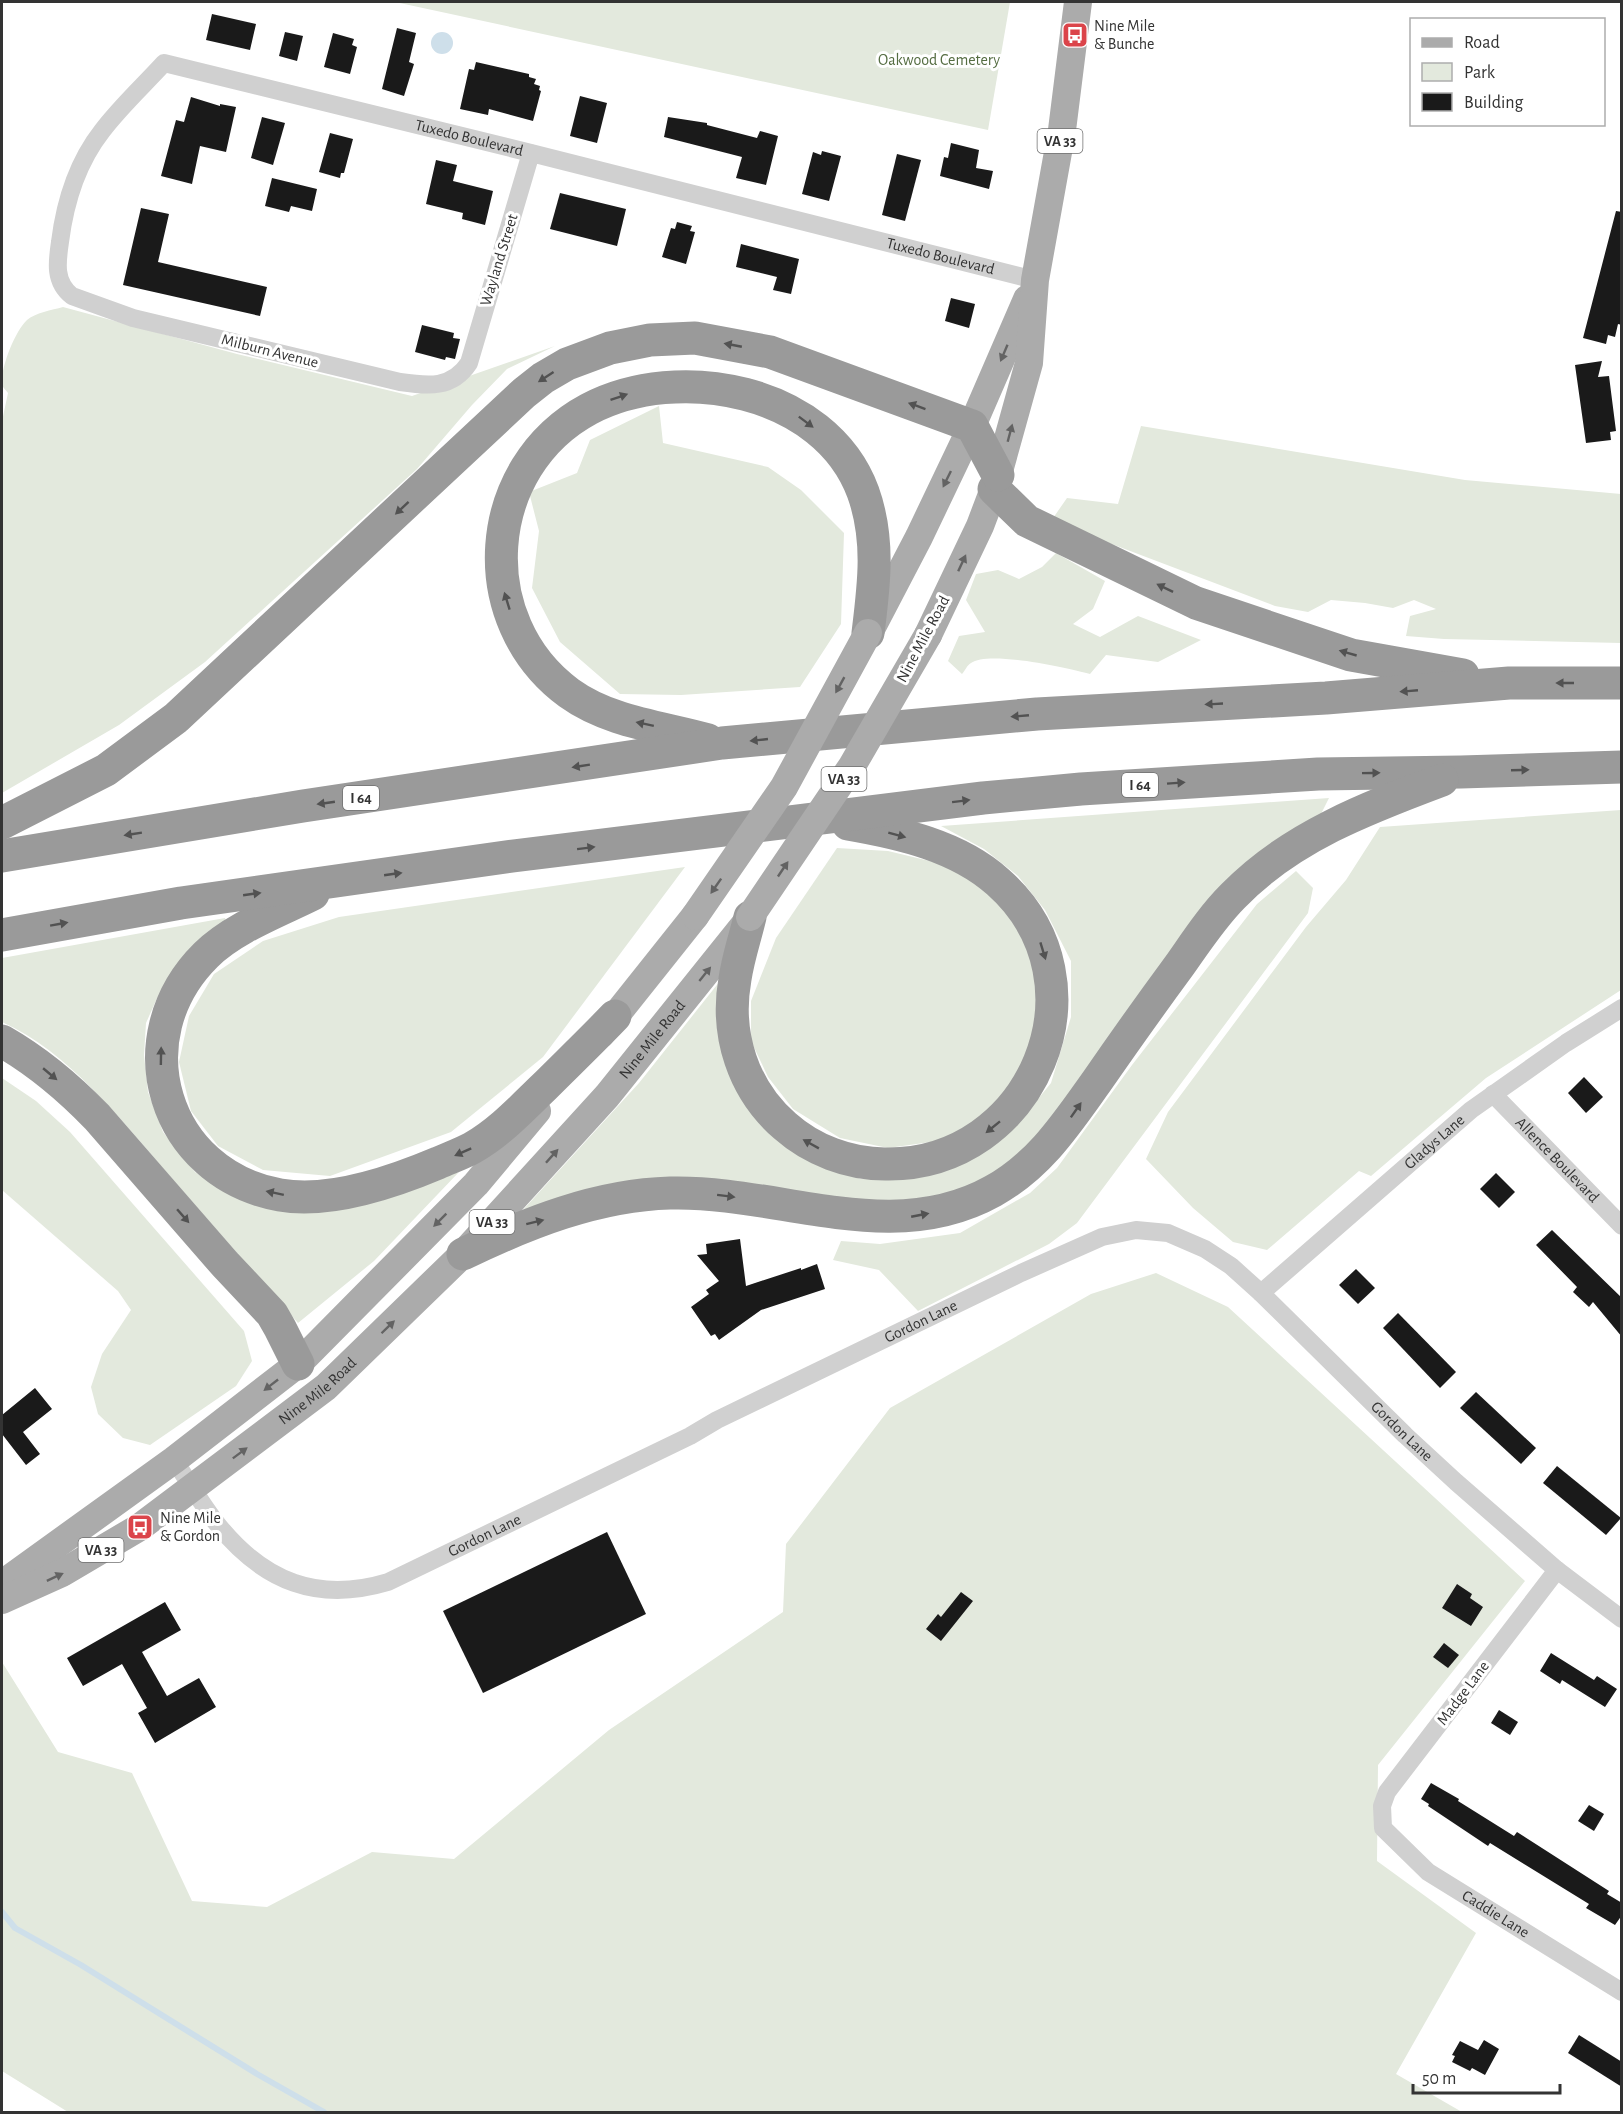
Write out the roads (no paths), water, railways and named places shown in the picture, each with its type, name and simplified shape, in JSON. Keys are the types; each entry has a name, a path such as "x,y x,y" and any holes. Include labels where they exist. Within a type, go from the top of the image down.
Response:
{"highway":[{"path":"2,823 106,770 176,718 524,393 543,378 567,364 620,346 650,340 695,338 770,352 972,426 996,482 1027,522 1196,603 1351,655 1509,683"},
{"path":"722,743 623,719 598,710 582,701 555,681 539,664 515,625 504,591 501,571 504,525 509,506 522,476 541,449 567,424 588,410 619,396 652,389 693,387 739,393 768,401 800,416 831,443 853,472 873,524 875,577 868,633"},
{"name":"I 64","path":"2,856 303,806 722,743 1037,714 1326,698 1509,683 1622,683"},
{"name":"I 64","path":"2,935 181,903 513,856 983,798 1081,789 1318,774 1622,767"},
{"path":"463,1254 518,1228 571,1210 598,1202 654,1193 719,1195 863,1216 907,1217 951,1208 994,1191 1020,1174 1058,1136 1216,914 1253,876 1311,835 1461,772"},
{"path":"750,917 735,979 733,999 732,1021 738,1054 747,1077 761,1101 777,1119 807,1142 829,1153 863,1162 898,1165 922,1161 959,1149 982,1135 998,1123 1022,1096 1042,1059 1047,1041 1052,998 1040,941 1020,907 1000,883 982,869 932,844 874,829 820,819"},
{"path":"335,883 222,942 195,967 177,992 167,1017 161,1065 164,1087 171,1108 190,1142 205,1159 230,1178 253,1188 281,1195 323,1196 356,1190 409,1175 470,1149 501,1130 615,1016"},
{"path":"2,1041 41,1067 77,1096 97,1117 225,1264 272,1314 298,1364"}],"main road":[{"name":"Nine Mile Road","path":"2,1600 62,1573 140,1527 194,1488 326,1387 463,1254 607,1096 750,917 852,766 928,635 980,526 996,482 1029,363 1035,280 1062,130 1078,2"},
{"name":"Nine Mile Road","path":"2,1584 174,1460 298,1364 476,1184 695,916 784,787 868,633 919,537 972,426 1035,280"}],"street":[{"name":"Tuxedo Boulevard","path":"72,296 65,291 57,274 58,254 68,198 75,178 102,130 164,63 1035,280"},
{"name":"Wayland Street","path":"466,367 473,352 531,153"},
{"name":"Milburn Avenue","path":"72,296 133,318 400,382 435,385 460,375 466,367"},
{"name":"Gladys Lane","path":"1261,1293 1472,1110 1566,1042 1622,1008"},
{"name":"Allence Boulevard","path":"1493,1094 1622,1226"},
{"name":"Gordon Lane","path":"174,1460 218,1524 240,1549 266,1569 290,1582 331,1590 375,1585 388,1582 690,1436 717,1420 785,1387 1021,1273 1102,1237 1136,1230 1168,1233 1188,1240 1231,1266 1405,1435 1557,1570 1622,1619"},
{"name":"Madge Lane","path":"1383,1822 1382,1806 1387,1792 1557,1570"},
{"name":"Caddie Lane","path":"1383,1822 1383,1828 1428,1872 1622,1992"}],"water":[{"path":"442,32 450,35 453,43 450,51 442,54 434,51 431,43 434,35"}],"waterway":[{"path":"2,1912 15,1928 81,1965 257,2074 324,2112"}],"place":[{"name":"Nine Mile & Bunche","path":"1075,35"},
{"name":"Nine Mile & Gordon","path":"140,1527"}],"park label":[{"name":"Oakwood Cemetery","path":"939,60"}]}
